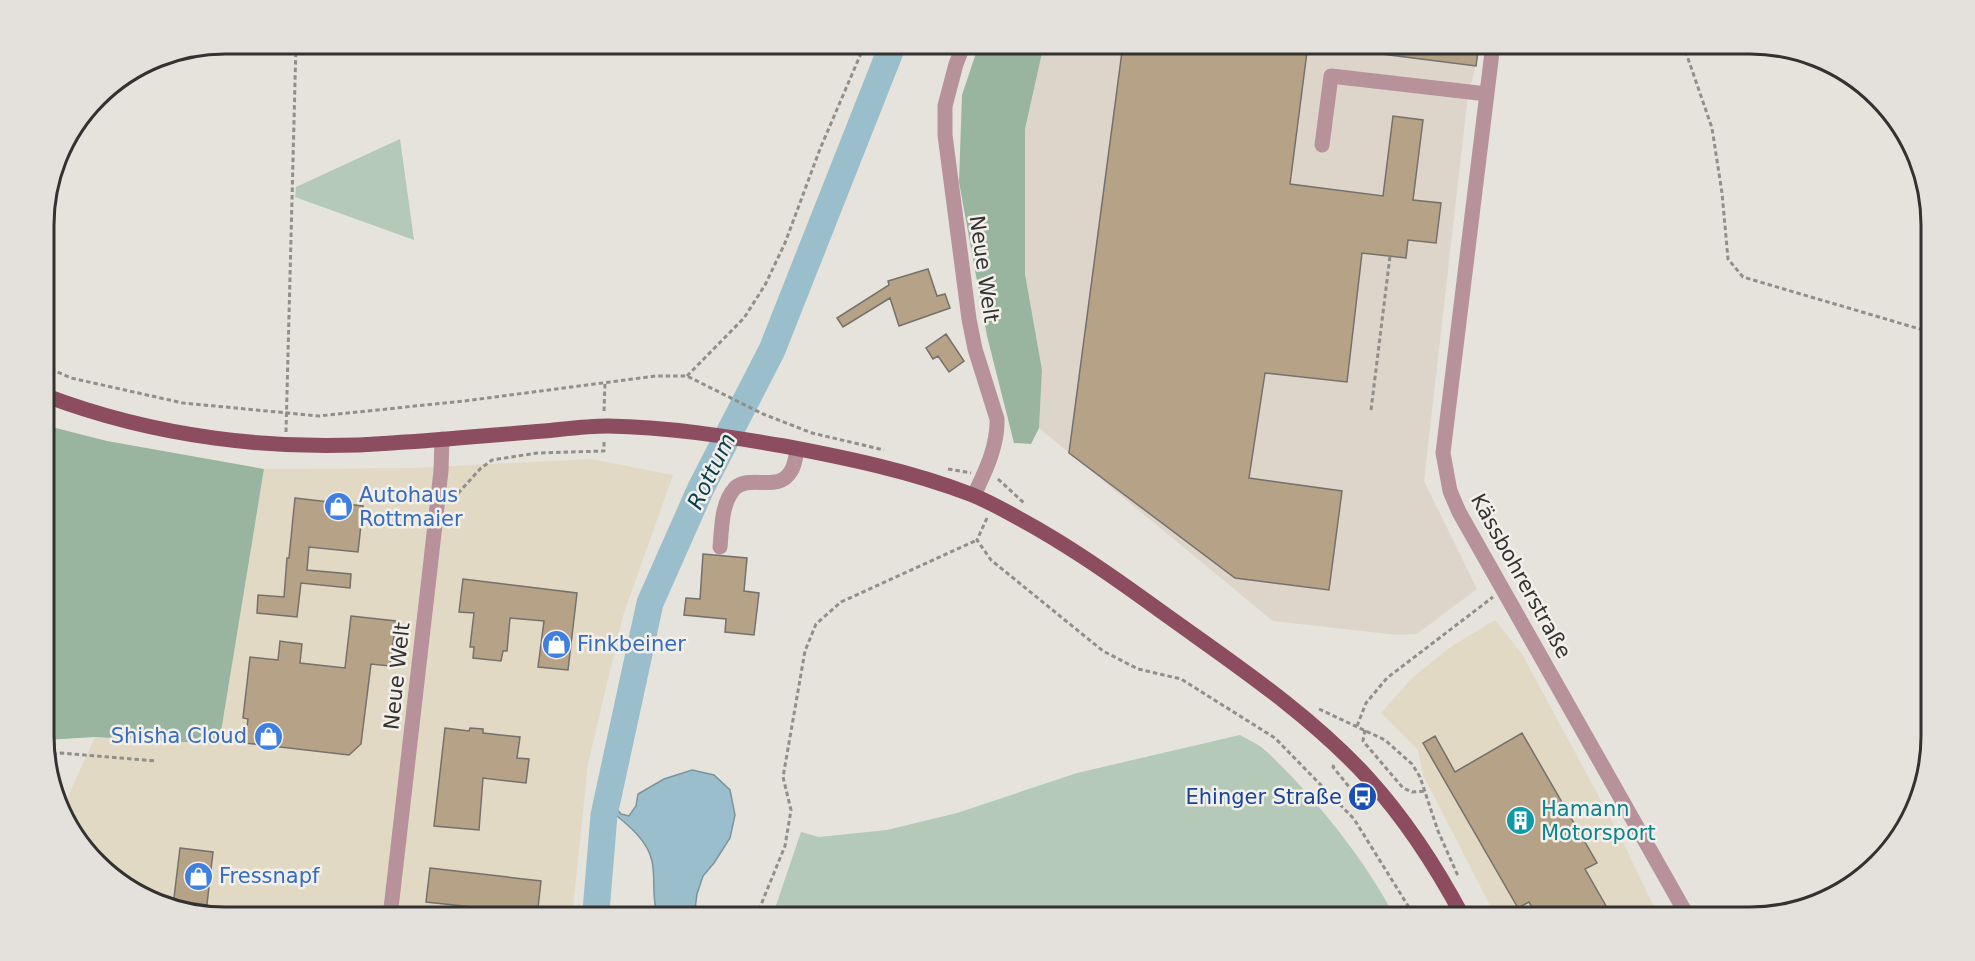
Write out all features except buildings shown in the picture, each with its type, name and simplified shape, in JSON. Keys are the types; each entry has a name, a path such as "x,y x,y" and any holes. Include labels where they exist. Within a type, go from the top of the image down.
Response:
{"main road":[{"path":"54,398 105,416 151,427 249,442 388,444 604,426 655,428 760,442 877,464 974,495 1041,531 1107,572 1295,711 1367,777 1389,803 1420,845 1457,907"}],"street":[{"name":"Neue Welt","path":"961,54 945,106 945,135 969,319 975,349 997,419 994,444 974,495"},
{"name":"Kässbohrerstraße","path":"1492,54 1443,453 1450,491 1459,512 1503,591 1682,907"},
{"path":"1322,145 1331,76 1487,94"},
{"name":"Neue Welt","path":"391,907 438,497 442,439"},
{"path":"720,547 723,511 733,490 739,485 777,482 786,478 792,470 797,448"}],"path":[{"path":"285,414 296,54"},
{"path":"687,376 744,318 765,285 785,243 820,149 861,54"},
{"path":"1686,54 1712,128 1722,193 1728,259 1743,277 1921,329"},
{"path":"1371,410 1390,256"},
{"path":"54,370 72,378 183,403 319,416 464,401 656,376 687,376 763,414"},
{"path":"438,497 452,499 480,469 492,460 537,453 604,450 605,383"},
{"path":"760,907 785,846 791,810 783,777 805,651 816,624 841,602 977,540 994,505"},
{"path":"977,540 991,560 1103,651 1138,669 1181,679 1275,738 1354,819 1409,907"},
{"path":"1357,726 1366,703 1387,678 1475,609 1503,591"},
{"path":"1365,730 1363,741 1403,788 1412,792 1425,791"},
{"path":"55,754 156,761"}],"shaded area":[{"path":"1042,54 1477,54 1468,95 1424,481 1477,589 1417,634 1397,635 1273,621 1039,428 1042,370 1025,274 1025,129"},
{"path":"591,459 673,475 623,616 588,764 573,907 213,907 191,904 159,894 121,872 89,840 66,800 95,737 219,743 264,469 414,468"},
{"name":"Hamann Motorsport","path":"1495,620 1522,654 1617,830 1654,907 1491,907 1423,775 1418,750 1381,713 1413,677 1452,646"}],"green space":[{"path":"976,54 1042,54 1025,129 1025,274 1042,370 1039,428 1031,444 1014,443 987,336 959,182 962,95"},
{"path":"400,139 414,240 295,197 296,187"},
{"path":"54,428 107,441 264,469 219,744 95,737 54,739"},
{"path":"1240,735 1267,752 1303,788 1354,852 1389,907 775,907 801,832 819,837 887,830 957,813 1077,773"}],"water":[{"path":"692,770 714,775 730,790 735,815 730,838 703,876 695,907 656,907 653,868 649,853 640,837 606,807 608,798 621,814 629,816 636,806 638,794 664,779"}],"waterway":[{"name":"Rottum","path":"596,907 604,815 650,603 701,488 772,350 889,54"}],"place":[{"name":"Autohaus Rottmaier","path":"338,507"},
{"name":"Finkbeiner","path":"556,644"},
{"name":"Shisha Cloud","path":"268,736"},
{"name":"Ehinger Straße","path":"1363,797"},
{"name":"Hamann Motorsport","path":"1520,821"},
{"name":"Fressnapf","path":"198,876"}]}
